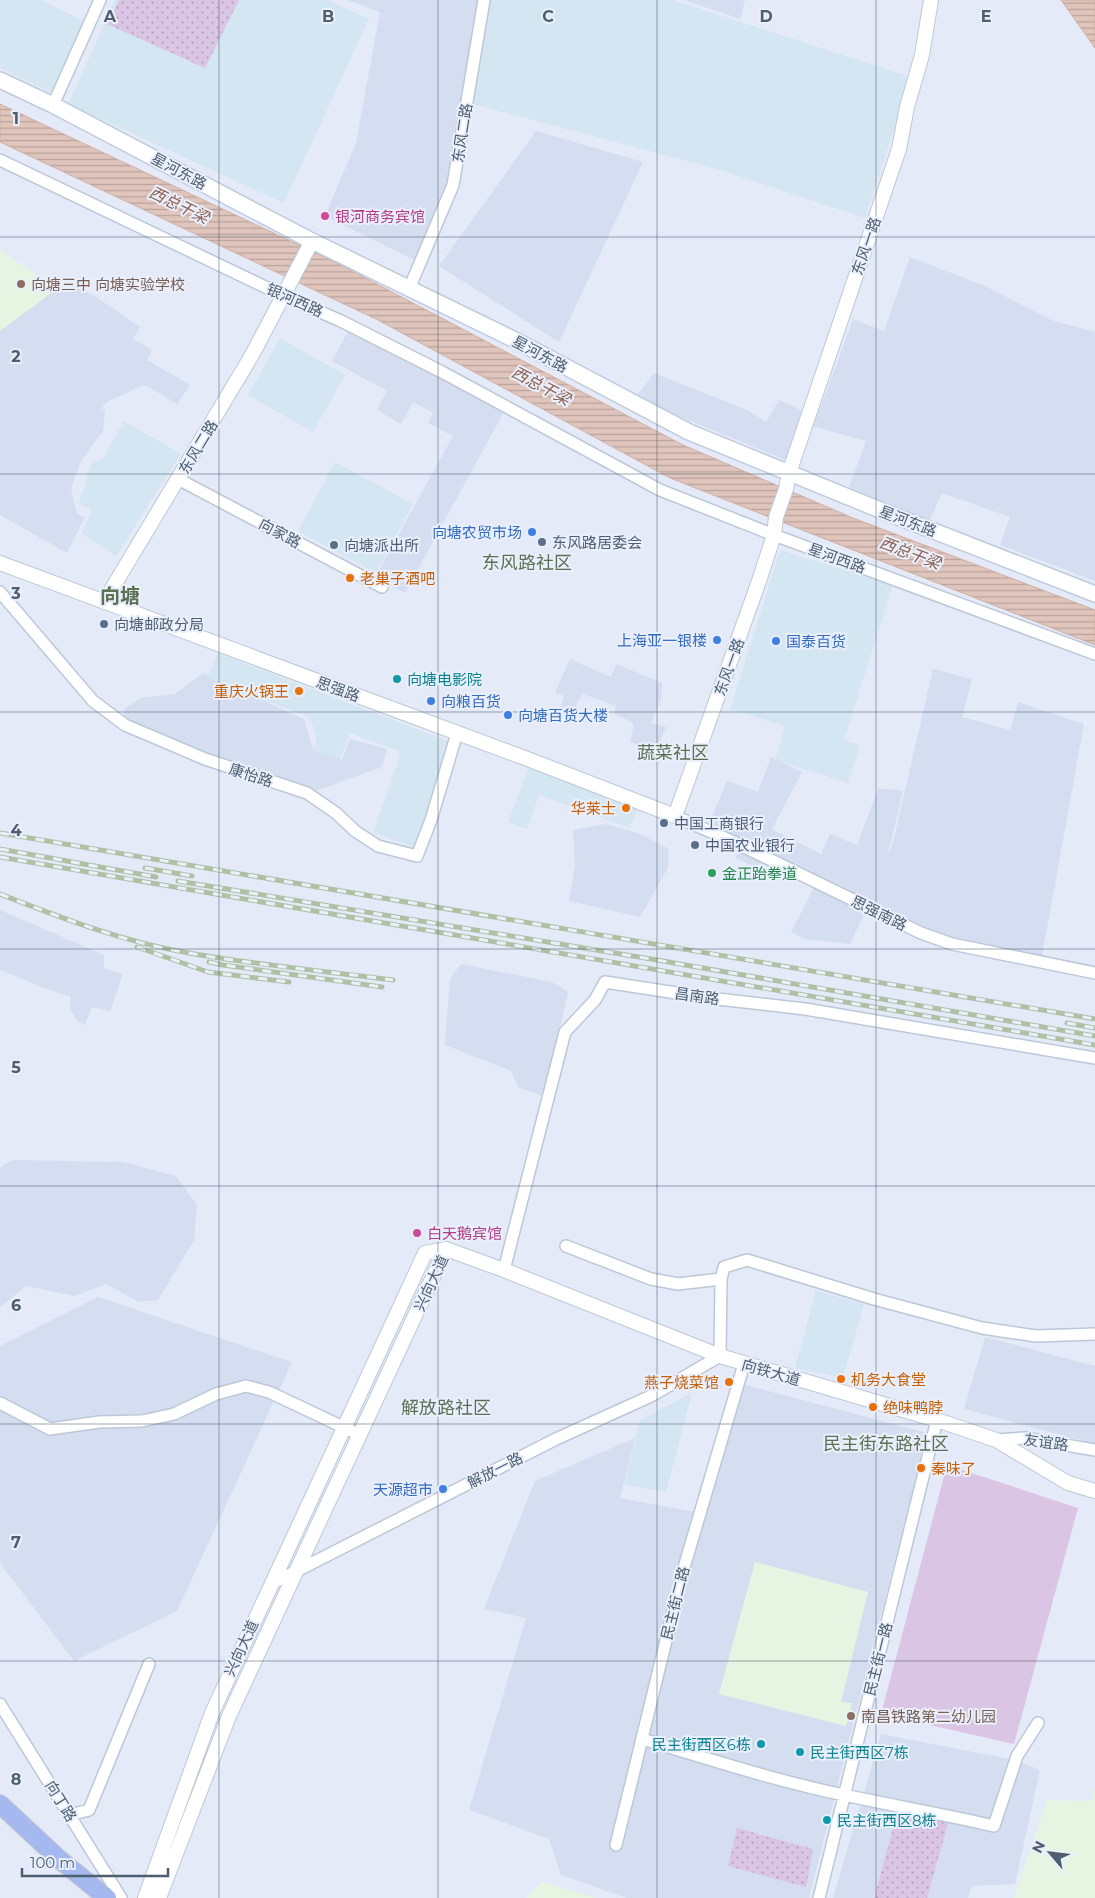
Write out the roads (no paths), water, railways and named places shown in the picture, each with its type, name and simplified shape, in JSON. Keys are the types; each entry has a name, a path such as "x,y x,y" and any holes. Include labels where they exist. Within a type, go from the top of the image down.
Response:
{"main road":[{"name":"星河东路","path":"0,80 53,105 310,244 515,340 689,432 885,512 1095,594"},
{"path":"0,1804 59,1859 107,1898"}],"street":[{"path":"53,105 100,0"},
{"name":"东风二路","path":"409,289 453,185 484,0"},
{"name":"东风一路","path":"675,816 760,581 774,535 776,517 786,489 789,473 899,149 907,107 922,55 930,0"},
{"name":"银河西路","path":"0,160 341,320 585,449"},
{"name":"东风二路","path":"104,602 252,355 310,244"},
{"name":"星河西路","path":"585,449 660,490 774,535 1095,654"},
{"name":"向家路","path":"178,479 382,587"},
{"name":"思强路","path":"0,563 675,816"},
{"name":"康怡路","path":"0,592 93,701 125,725 205,759 307,793 336,813 355,831 378,846 417,856 457,733"},
{"name":"思强南路","path":"675,816 736,843 920,933 952,944 1095,973"},
{"name":"昌南路","path":"504,1270 565,1032 595,1000 605,982 709,998 805,1009 1095,1058"},
{"path":"566,1246 652,1280 678,1284 721,1279"},
{"name":"向铁大道","path":"446,1249 504,1270 720,1356 937,1420 996,1440 1068,1483 1095,1491"},
{"name":"兴向大道","path":"145,1898 212,1713 344,1426 425,1253 446,1249"},
{"name":"兴向大道","path":"159,1898 229,1716 446,1249"},
{"path":"720,1356 721,1279 724,1267 747,1260 874,1299 982,1328 1036,1336 1095,1334"},
{"name":"解放一路","path":"271,1584 556,1439 651,1396 720,1356"},
{"name":"民主街二路","path":"616,1845 683,1571 744,1364"},
{"path":"0,1403 50,1428 99,1422 142,1421 174,1414 216,1394 246,1386 269,1392 360,1435"},
{"name":"民主街一路","path":"819,1898 937,1420"},
{"name":"友谊路","path":"996,1440 1025,1438 1095,1450"},
{"path":"70,1815 89,1810 149,1664"},
{"name":"向丁路","path":"0,1704 121,1898"},
{"path":"642,1739 776,1779 844,1795 942,1813 994,1826 1017,1756 1038,1723"}],"water":[{"path":"1061,0 1095,0 1095,48"},
{"name":"西总干梁","path":"0,104 335,262 683,445 853,518 1095,610 1095,645 670,478 378,320 0,142"}],"railway":[{"path":"0,833 1095,1019"},
{"path":"0,849 156,877"},
{"path":"0,857 1095,1045"},
{"path":"145,868 192,876"},
{"path":"178,881 651,959 1095,1036"},
{"path":"0,894 46,912 140,943 240,961 393,980"},
{"path":"137,947 208,972 289,982"},
{"path":"209,962 382,987"},
{"path":"1067,1023 1095,1028"}],"place":[{"name":"银河商务宾馆","path":"325,216"},
{"name":"向塘三中 向塘实验学校","path":"21,284"},
{"name":"向塘农贸市场","path":"532,532"},
{"name":"东风路居委会","path":"542,542"},
{"name":"向塘派出所","path":"334,545"},
{"name":"老巢子酒吧","path":"350,578"},
{"name":"向塘邮政分局","path":"104,624"},
{"name":"上海亚一银楼","path":"717,640"},
{"name":"国泰百货","path":"776,641"},
{"name":"向塘电影院","path":"397,679"},
{"name":"重庆火锅王","path":"299,691"},
{"name":"向粮百货","path":"431,701"},
{"name":"向塘百货大楼","path":"508,715"},
{"name":"华莱士","path":"626,808"},
{"name":"中国工商银行","path":"664,823"},
{"name":"中国农业银行","path":"695,845"},
{"name":"金正跆拳道","path":"712,873"},
{"name":"白天鹅宾馆","path":"417,1233"},
{"name":"机务大食堂","path":"841,1379"},
{"name":"燕子烧菜馆","path":"729,1382"},
{"name":"绝味鸭脖","path":"873,1407"},
{"name":"秦味了","path":"921,1468"},
{"name":"天源超市","path":"443,1489"},
{"name":"南昌铁路第二幼儿园","path":"851,1716"},
{"name":"民主街西区6栋","path":"761,1744"},
{"name":"民主街西区7栋","path":"800,1752"},
{"name":"民主街西区8栋","path":"827,1820"}],"district":[{"name":"东风路社区","path":"527,563"},
{"name":"向塘","path":"120,596"},
{"name":"蔬菜社区","path":"673,753"},
{"name":"解放路社区","path":"446,1408"},
{"name":"民主街东路社区","path":"886,1444"}]}
